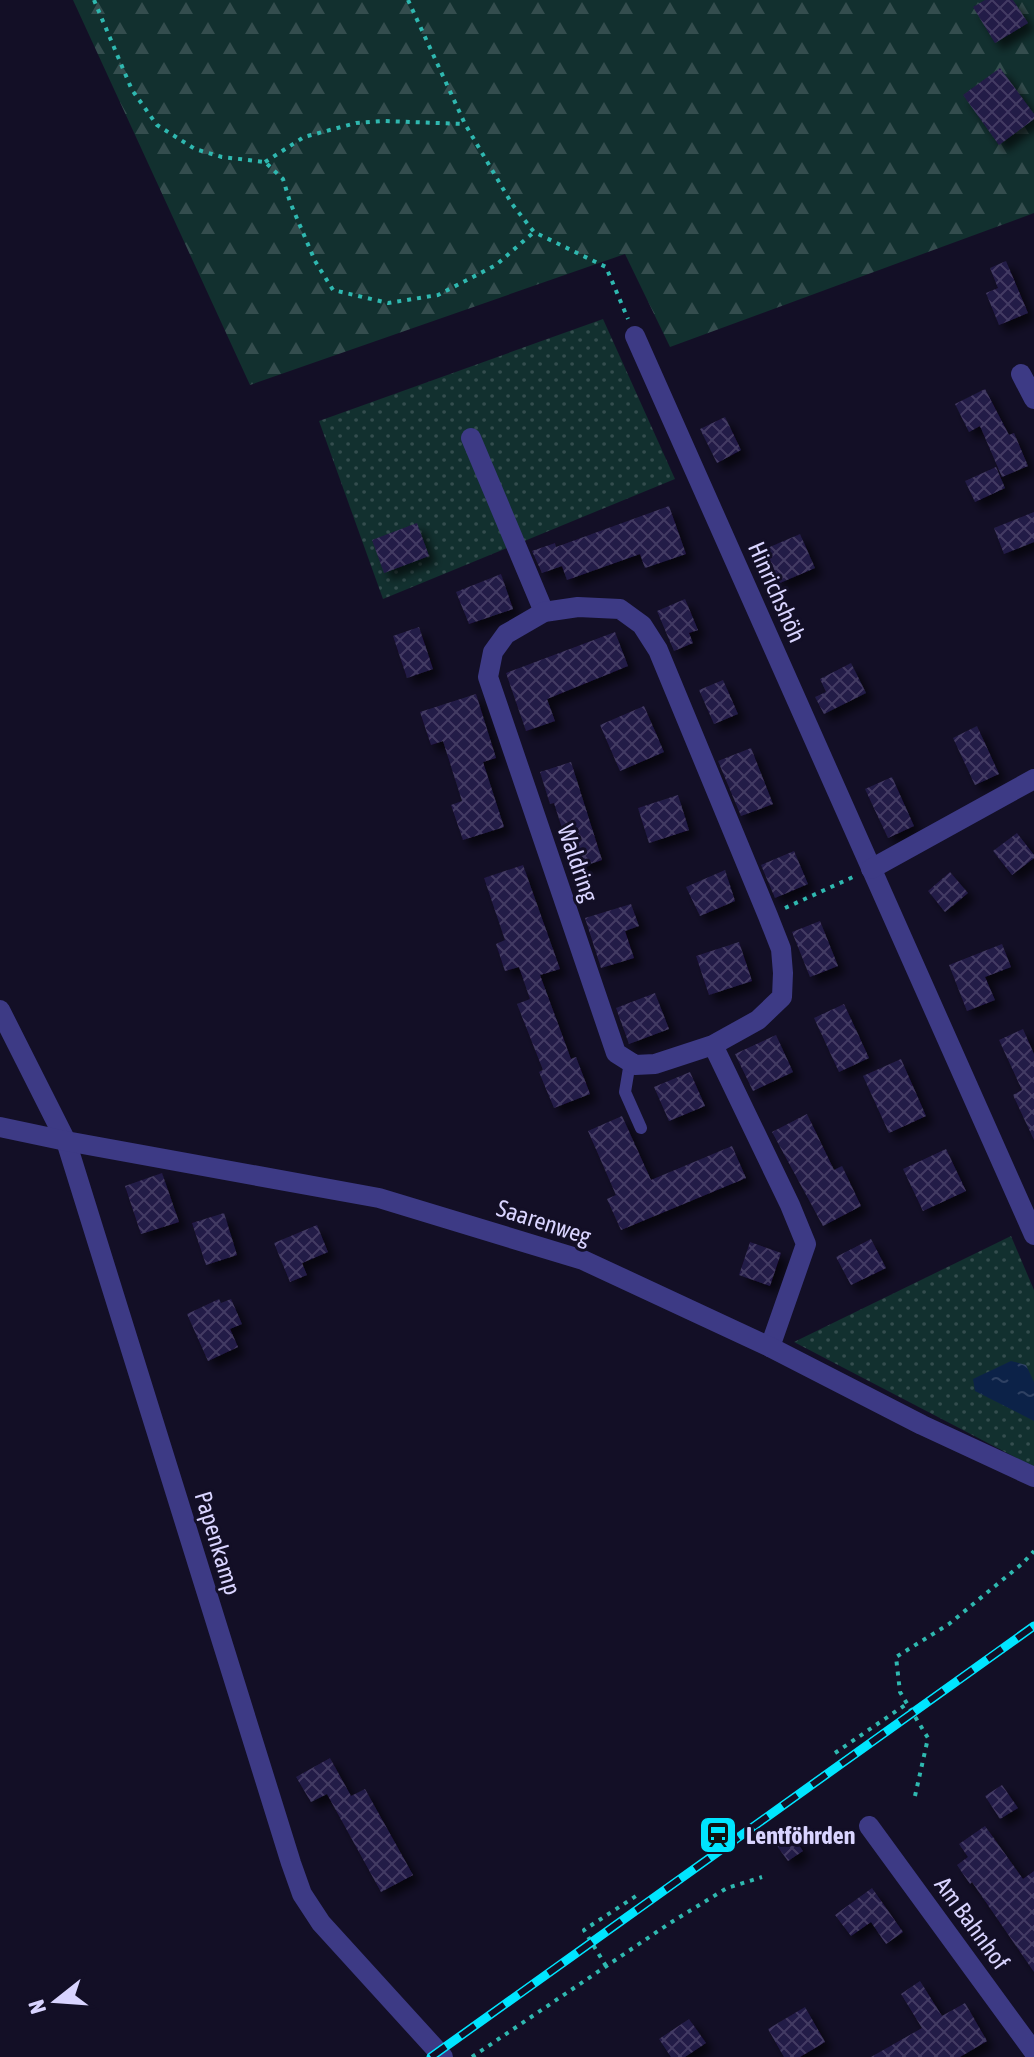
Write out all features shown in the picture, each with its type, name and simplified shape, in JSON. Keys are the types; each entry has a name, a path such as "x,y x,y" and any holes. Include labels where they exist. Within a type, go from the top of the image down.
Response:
{"street":[{"name":"Hinrichshöh","path":"635,336 1034,1235"},
{"path":"1021,374 1034,399"},
{"path":"471,438 544,612"},
{"name":"Waldring","path":"578,607 620,609 642,625 658,650 781,949 782,997 758,1020 713,1045 655,1064 635,1065 616,1053 488,677 493,652 506,634 544,612 578,607"},
{"path":"871,869 1034,779"},
{"name":"Papenkamp","path":"0,1010 66,1141 302,1894 321,1923 443,2057"},
{"path":"713,1045 806,1244 770,1347"},
{"name":"Saarenweg","path":"0,1127 379,1198 583,1260 770,1347 922,1425 1034,1477"},
{"name":"Am Bahnhof","path":"869,1826 1034,2052"}],"lane":[{"path":"630,1062 625,1092 641,1128"}],"path":[{"path":"94,0 132,90 157,125 195,149 222,157 265,162 283,179 315,261 333,290 388,303 438,295 496,265 534,232"},
{"path":"408,0 465,124 512,204 534,232 606,267 635,336"},
{"path":"265,162 304,137 356,123 465,124"},
{"path":"768,916 871,869"},
{"path":"915,1796 928,1738 900,1692 896,1657 949,1624 1034,1551"},
{"path":"835,1753 908,1703"},
{"path":"472,2057 727,1888 762,1877"},
{"path":"606,1966 584,1930 636,1896"}],"green space":[{"path":"73,0 1034,0 1034,213 670,347 625,254 250,385"},
{"path":"603,319 675,479 383,599 319,421"},
{"path":"1011,1236 1034,1290 1034,1467 794,1342"}],"water":[{"path":"1011,1361 1026,1365 1034,1382 1034,1421 975,1391 973,1379"}],"building":[{"path":"985,0 1013,0 1028,23 995,43 973,7"},
{"path":"1000,68 1034,114 1034,119 999,145 963,95"},
{"path":"1006,261 1028,313 999,325 986,293 998,288 990,268"},
{"path":"985,389 1009,435 1014,433 1028,466 1002,477 980,426 969,432 955,404"},
{"path":"725,417 741,450 717,463 700,429"},
{"path":"996,467 1005,488 975,502 965,481"},
{"path":"669,506 686,554 645,568 640,554 567,580 562,566 542,573 532,551 555,543 556,547"},
{"path":"1034,512 1034,542 1004,554 994,528"},
{"path":"417,523 429,556 384,573 372,540"},
{"path":"800,534 815,568 780,583 765,549"},
{"path":"501,574 513,609 469,624 456,592"},
{"path":"685,599 698,630 689,633 693,643 674,651 657,611"},
{"path":"419,627 433,669 407,678 393,636"},
{"path":"615,632 628,666 547,699 555,721 526,731 506,673"},
{"path":"851,663 866,693 824,714 815,697 826,692 820,679"},
{"path":"723,680 738,714 714,724 699,690"},
{"path":"476,694 496,758 483,762 504,827 463,840 451,805 462,801 443,741 431,745 420,712"},
{"path":"644,706 664,752 620,771 600,725"},
{"path":"977,726 999,774 975,785 953,738"},
{"path":"751,748 773,804 741,816 718,761"},
{"path":"571,762 602,860 575,869 554,803 550,804 540,772"},
{"path":"892,777 914,826 888,838 865,789"},
{"path":"678,795 689,830 649,843 638,808"},
{"path":"1017,833 1034,858 1012,875 993,851"},
{"path":"794,851 808,884 775,898 761,865"},
{"path":"523,865 560,969 540,975 571,1059 576,1057 590,1094 554,1108 517,1004 530,999 519,967 505,971 496,944 505,940 484,878"},
{"path":"725,870 735,901 700,916 686,887"},
{"path":"950,872 968,893 945,912 928,891"},
{"path":"631,904 639,926 625,931 634,958 601,968 585,918"},
{"path":"820,921 838,966 810,977 792,932"},
{"path":"739,942 752,981 709,995 696,956"},
{"path":"1002,944 1011,967 985,977 995,1000 967,1011 949,965"},
{"path":"655,993 669,1029 629,1044 616,1008"},
{"path":"844,1004 869,1058 839,1072 814,1018"},
{"path":"1023,1029 1034,1054 1034,1140 1013,1095 1022,1090 999,1040"},
{"path":"776,1035 793,1072 753,1091 735,1054"},
{"path":"901,1059 926,1116 889,1133 863,1076"},
{"path":"690,1072 705,1106 669,1121 654,1087"},
{"path":"807,1114 834,1170 842,1166 861,1206 823,1226 772,1132"},
{"path":"622,1116 651,1180 732,1146 746,1178 621,1230 607,1199 616,1195 588,1131"},
{"path":"946,1149 966,1191 923,1211 903,1169"},
{"path":"162,1173 179,1222 141,1234 125,1186"},
{"path":"224,1213 237,1255 206,1265 192,1223"},
{"path":"317,1225 328,1252 302,1263 307,1275 290,1282 274,1243"},
{"path":"871,1239 886,1268 851,1285 836,1257"},
{"path":"750,1242 781,1253 770,1286 739,1275"},
{"path":"219,1299 221,1303 231,1299 242,1324 230,1329 238,1347 208,1361 187,1314"},
{"path":"330,1758 351,1796 365,1789 413,1875 381,1892 327,1794 311,1802 296,1777"},
{"path":"1002,1785 1018,1808 1000,1819 985,1796"},
{"path":"985,1826 1023,1879 1034,1871 1034,1972 957,1865 968,1857 959,1844"},
{"path":"792,1835 803,1851 788,1861 777,1846"},
{"path":"872,1888 903,1932 886,1944 871,1922 851,1936 835,1915"},
{"path":"920,1981 942,2016 965,2003 987,2041 960,2057 871,2057 922,2028 901,1994"},
{"path":"805,2007 825,2042 800,2057 784,2057 768,2029"},
{"path":"689,2019 706,2043 685,2057 671,2057 659,2039"}],"railway":[{"path":"431,2057 1034,1626"}],"place":[{"name":"Lentföhrden","path":"718,1835"}]}
